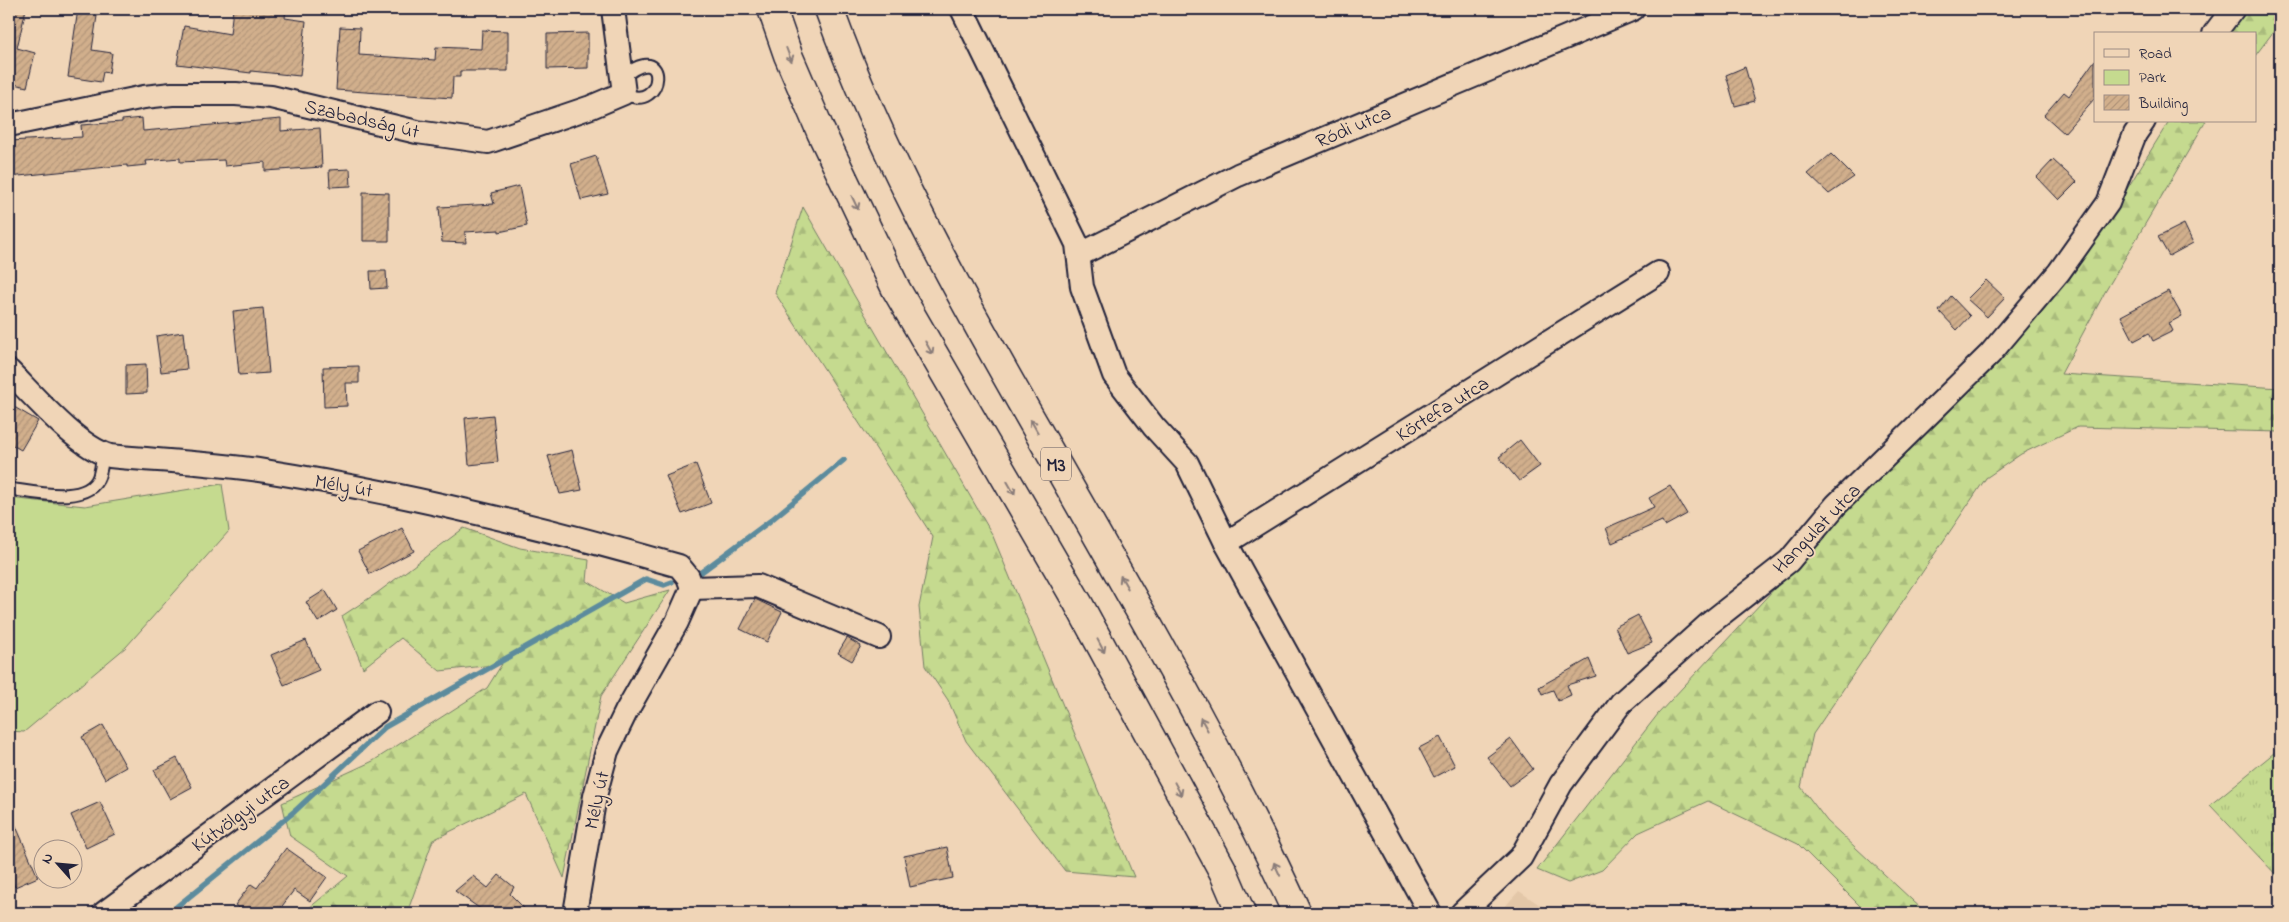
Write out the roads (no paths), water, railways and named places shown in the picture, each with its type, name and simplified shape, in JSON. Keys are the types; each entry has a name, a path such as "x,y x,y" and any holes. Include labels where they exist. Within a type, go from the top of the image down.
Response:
{"highway":[{"name":"M3","path":"772,9 788,55 821,132 896,289 1078,603 1222,871 1241,913"},
{"name":"M3","path":"829,9 867,105 927,232 990,348 1208,730 1297,913"}],"street":[{"name":"Szabadság út","path":"9,124 144,97 172,94 236,94 271,98 417,132 488,142 591,107 623,85 613,9"},
{"path":"962,9 1077,244 1082,287 1114,375 1154,428 1187,463 1226,543 1430,913"},
{"name":"Ródi utca","path":"1078,255 1238,175 1633,9"},
{"path":"2216,32 2233,9"},
{"name":"Hangulat utca","path":"1462,913 1521,857 1561,784 1621,703 1710,622 1789,561 1836,505 1990,354 2059,272 2108,203 2135,134 2143,122"},
{"name":"Körtefa utca","path":"1226,543 1658,273"},
{"name":"Mély út","path":"9,370 76,436 101,454 264,471 413,498 565,533 679,566 688,577 692,588 677,622 626,712 607,752 595,796 575,913"},
{"path":"692,588 758,586 879,637"},
{"name":"Kútvölgyi utca","path":"104,913 377,712"}],"lane":[{"path":"9,489 67,495 85,492 97,482 103,463 101,454"}],"waterway":[{"path":"700,573 770,521 844,460"},
{"path":"169,913 295,811 385,727 646,579 664,585 672,582"}]}
